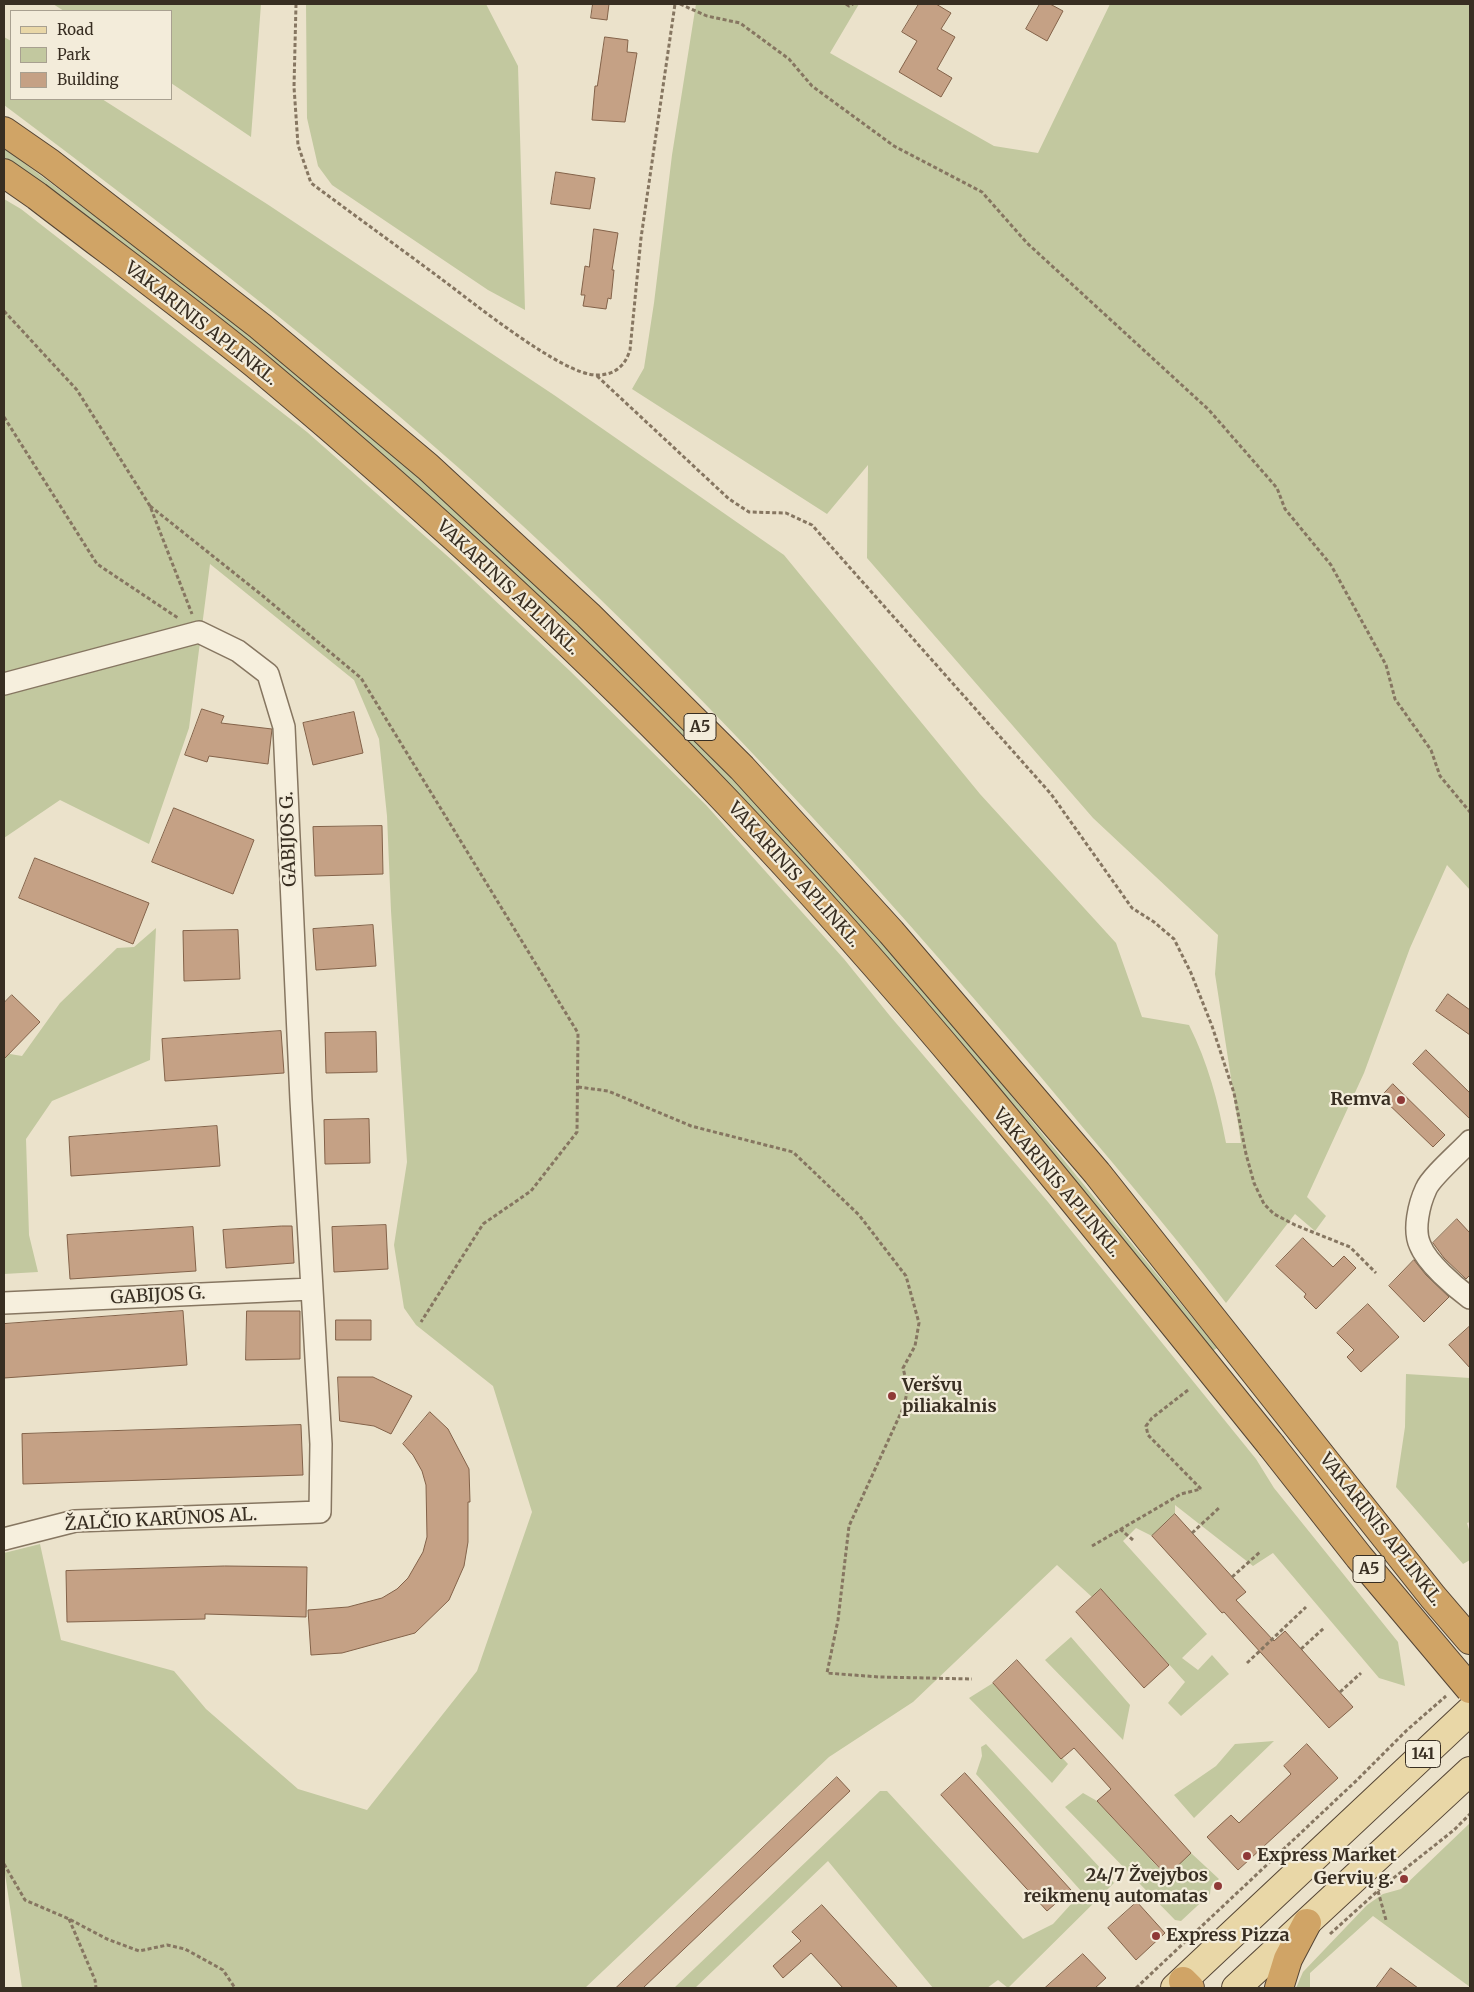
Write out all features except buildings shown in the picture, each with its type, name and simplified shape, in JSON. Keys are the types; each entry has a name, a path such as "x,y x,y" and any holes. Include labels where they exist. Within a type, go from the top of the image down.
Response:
{"highway":[{"name":"VAKARINIS APLINKL.","path":"4,131 50,163 260,326 428,467 588,615 735,761 891,932 1097,1173 1433,1597 1470,1640"},
{"name":"VAKARINIS APLINKL.","path":"4,173 45,202 257,366 419,505 576,650 728,802 872,961 1074,1201 1271,1446 1460,1691"},
{"path":"1279,1988 1288,1959 1317,1930"}],"main road":[{"name":"141","path":"1183,1986 1225,1942 1470,1711"},
{"name":"141","path":"1236,1988 1317,1930 1470,1772"}],"street":[{"path":"4,684 198,632"},
{"name":"GABIJOS G.","path":"198,632 238,652 268,674 284,727 300,1100 321,1444 320,1512"},
{"path":"1470,1141 1426,1188 1419,1211 1417,1228 1419,1244 1427,1257 1470,1298"},
{"name":"GABIJOS G.","path":"4,1303 311,1289"},
{"name":"ŽALČIO KARŪNOS AL.","path":"4,1539 75,1521 320,1512"}],"path":[{"path":"296,4 294,87 298,145 312,183 526,342 576,370 597,376 729,499 749,512 786,513 812,525 1051,794 1132,908 1154,922 1174,939 1191,973 1212,1026 1234,1093 1246,1154 1254,1183 1264,1204 1274,1214 1322,1236 1350,1246 1376,1273"},
{"path":"597,376 616,371 626,363 630,350 641,238 675,4"},
{"path":"680,4 707,16 740,23 789,59 812,86 894,146 982,192 1027,243 1209,410 1277,488 1285,509 1331,565 1386,665 1395,699 1431,750 1440,776 1470,812"},
{"path":"846,4 850,6 852,4"},
{"path":"4,311 78,390 150,506 198,632"},
{"path":"4,417 97,564 198,632"},
{"path":"150,506 263,596 361,678 578,1033 578,1132 531,1191 483,1224 421,1322"},
{"path":"578,1087 608,1091 691,1126 793,1152 859,1215 906,1276 919,1323 915,1346 903,1368 908,1388 904,1406 849,1526 838,1620 827,1673 879,1677 972,1679"},
{"path":"1092,1546 1181,1494 1201,1489 1148,1435 1146,1426 1152,1418 1188,1390"},
{"path":"1192,1533 1219,1508"},
{"path":"1120,1529 1132,1540"},
{"path":"1232,1577 1260,1552"},
{"path":"1247,1663 1306,1607"},
{"path":"1301,1649 1324,1628"},
{"path":"1340,1692 1361,1673"},
{"path":"1136,1988 1357,1780 1407,1730 1460,1691"},
{"path":"1317,1930 1378,1890 1454,1830 1470,1814"},
{"path":"4,1864 25,1900 69,1919 107,1939 139,1951 167,1945 185,1949 222,1970 235,1988"},
{"path":"1378,1890 1386,1920"},
{"path":"69,1919 95,1980 96,1988"}],"green space":[{"path":"53,4 261,4 251,137 172,84 172,10 62,10"},
{"path":"306,4 486,4 518,66 525,310 488,290 332,185 318,166 307,118"},
{"path":"696,4 859,4 830,53 994,146 1038,153 1110,4 1470,4 1470,890 1447,865 1410,948 1364,1073 1307,1197 1326,1216 1315,1231 1295,1214 1226,1303 1134,1188 909,924 774,776 634,632 488,494 371,392 189,246 4,105 4,37 10,40 10,100 104,100 267,204 554,395 784,555 980,794 1116,943 1142,1017 1189,1025 1212,1082 1226,1143 1241,1143 1215,974 1218,935 1093,818 867,558 868,465 827,514 632,389 644,368 672,155"},
{"path":"4,148 220,310 334,402 464,517 590,635 697,742 813,864 974,1050 1217,1348 1210,1353 808,869 26,172 4,157"},
{"path":"4,199 21,209 307,432 453,561 570,671 706,805 844,959 1048,1202 1256,1459 1274,1488 1398,1642 1405,1686 1379,1678 1273,1553 1253,1566 1175,1505 1175,1514 1152,1536 1136,1528 1123,1541 1207,1634 1182,1658 1198,1670 1212,1655 1229,1674 1181,1716 1168,1703 1185,1682 1101,1589 1092,1597 1057,1565 913,1702 829,1757 585,1988 22,1988 4,1867 4,1553 40,1544 61,1640 174,1671 206,1709 298,1789 367,1810 477,1671 532,1512 493,1386 416,1325 404,1308 394,1245 407,1162 387,816 379,739 354,680 210,564 189,728 149,844 60,800 4,838"},
{"path":"156,928 150,1060 52,1101 26,1139 29,1235 38,1272 4,1274 4,1053 22,1056 60,1003 117,948 134,947"},
{"path":"1406,1374 1470,1378 1470,1522 1467,1523 1470,1533 1470,1560 1463,1564 1396,1487 1405,1427"},
{"path":"1071,1637 1130,1705 1123,1740 1045,1660"},
{"path":"993,1683 1068,1764 1052,1783 969,1698"},
{"path":"1274,1741 1194,1818 1174,1795 1216,1766 1235,1744"},
{"path":"986,1744 1114,1883 1008,1988 998,1980 987,1988 933,1988 828,1861 695,1988 674,1988 880,1791 887,1791 1023,1939 1053,1924 1082,1892 976,1774 982,1756 981,1747"},
{"path":"1083,1793 1097,1801 1166,1876 1191,1853 1219,1879 1211,1886 1210,1894 1181,1921 1175,1920 1065,1807"},
{"path":"1470,1823 1470,1987 1373,1916 1310,1973 1310,1988 1296,1988 1303,1972 1367,1905 1383,1894 1401,1889"}],"place":[{"name":"Remva","path":"1401,1100"},
{"name":"Veršvų piliakalnis","path":"892,1396"},
{"name":"Express Market","path":"1247,1856"},
{"name":"Gervių g.","path":"1404,1879"},
{"name":"24/7 Žvejybos reikmenų automatas","path":"1218,1886"},
{"name":"Express Pizza","path":"1156,1936"}]}
